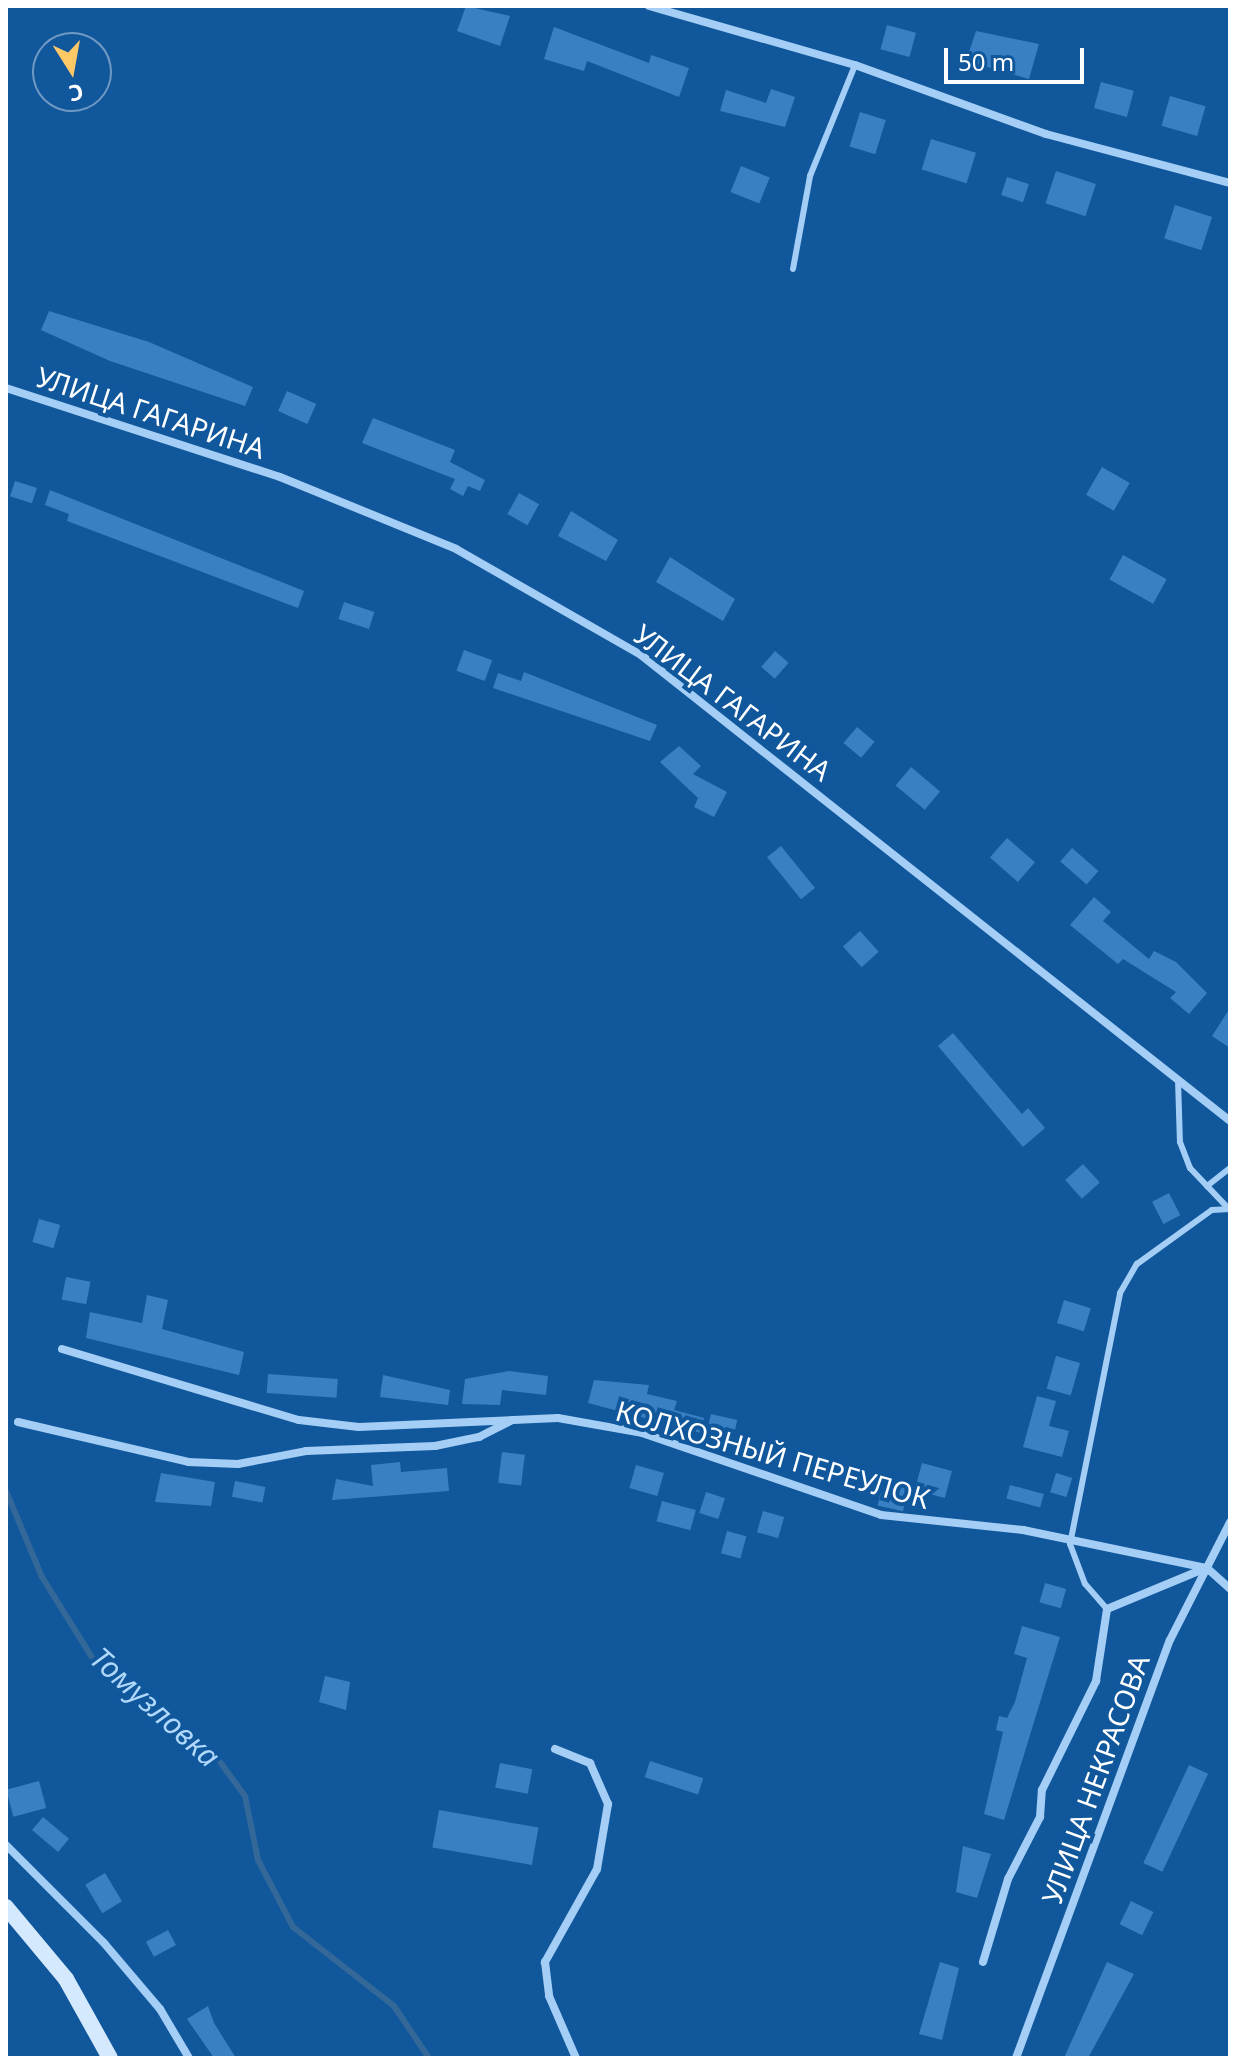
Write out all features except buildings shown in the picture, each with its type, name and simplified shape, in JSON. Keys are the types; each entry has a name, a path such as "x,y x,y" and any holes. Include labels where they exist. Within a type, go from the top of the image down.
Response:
{"main road":[{"path":"6,1907 66,1979 110,2058"}],"street":[{"path":"649,6 855,65 1046,134 1230,183"},
{"name":"УЛИЦА ГАГАРИНА","path":"6,388 280,477 456,549 641,655 1230,1121"},
{"name":"КОЛХОЗНЫЙ ПЕРЕУЛОК","path":"62,1349 299,1420 359,1427 516,1418 642,1433 881,1515 1023,1530 1070,1544 1207,1568"},
{"path":"18,1422 188,1462 238,1464 306,1451 435,1446 479,1437 516,1418"},
{"name":"УЛИЦА НЕКРАСОВА","path":"1016,2058 1170,1640 1230,1522"},
{"path":"983,1962 1008,1879 1040,1817 1042,1790 1096,1681 1107,1609 1207,1568 1230,1589"},
{"path":"555,1749 590,1763 608,1804 597,1869 545,1962 549,1996 576,2058"},
{"path":"6,1845 104,1943 160,2009 189,2058"}],"lane":[{"path":"793,269 810,176 855,65"},
{"path":"1178,1080 1180,1142 1207,1186 1228,1208"},
{"path":"1207,1186 1230,1168"},
{"path":"1107,1609 1085,1584 1070,1544 1120,1293 1137,1264 1212,1210 1228,1208"}],"waterway":[{"name":"Томузловка","path":"6,1491 42,1577 95,1662 209,1747 245,1796 258,1860 293,1927 394,2006 429,2058"}]}
